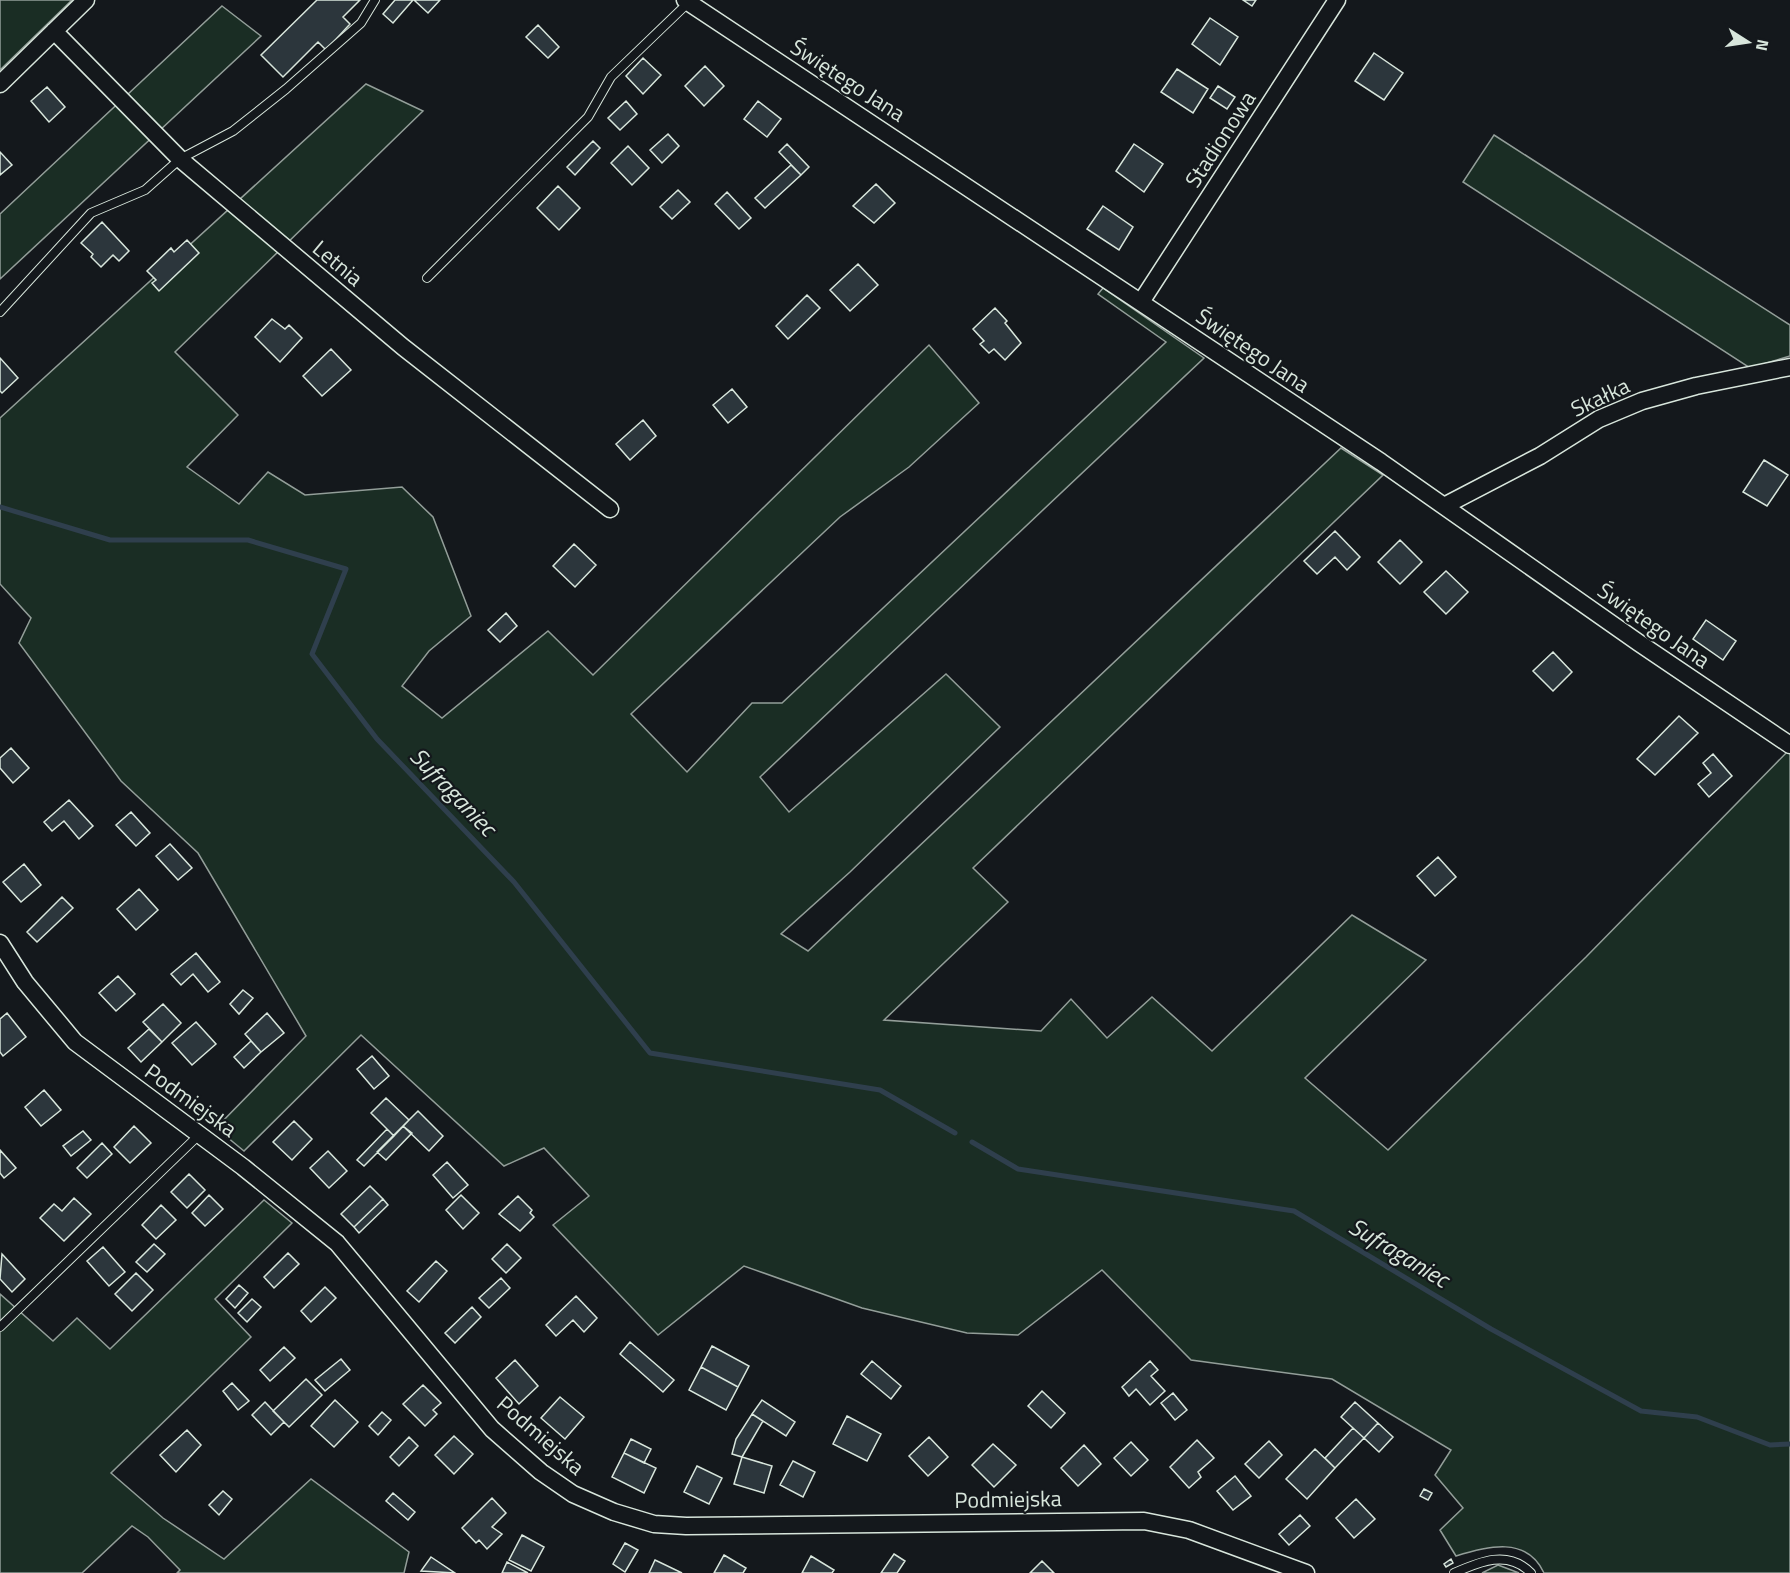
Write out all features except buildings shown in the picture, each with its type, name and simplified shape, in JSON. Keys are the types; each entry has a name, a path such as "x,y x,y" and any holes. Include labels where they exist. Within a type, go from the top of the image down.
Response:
{"street":[{"path":"0,84 86,0"},
{"name":"Stadionowa","path":"1141,302 1336,0"},
{"name":"Świętego Jana","path":"687,1 1444,506 1639,643 1790,745"},
{"name":"Letnia","path":"54,31 180,159 403,347 610,509"},
{"name":"Skałka","path":"1444,506 1540,456 1599,419 1642,401 1696,386 1790,367"},
{"name":"Podmiejska","path":"0,943 25,982 75,1042 200,1134 337,1243 492,1429 541,1472 565,1488 614,1512 654,1524 686,1526 1144,1521 1189,1530 1306,1573"}],"lane":[{"path":"0,312 91,213 145,190 180,159 233,131 286,89 362,23 375,0"},
{"path":"427,279 588,117 610,77 687,1"},
{"path":"0,1327 200,1134"},
{"path":"1454,1573 1488,1559 1508,1559 1524,1566 1531,1573"}],"green space":[{"path":"0,0 72,0 0,70"},
{"path":"222,6 261,36 0,279 0,214"},
{"path":"366,84 423,111 175,352 238,415 187,467 239,504 268,472 305,495 402,487 433,517 471,616 429,651 402,686 442,718 548,631 593,675 929,345 979,403 909,467 840,517 631,714 687,772 752,703 782,703 1166,342 1098,294 1103,288 1204,358 760,777 789,812 946,674 1000,727 850,872 781,934 808,951 1341,448 1383,475 973,868 1008,902 884,1020 1041,1031 1071,999 1107,1038 1152,997 1212,1051 1352,915 1426,960 1305,1078 1388,1150 1586,957 1790,749 1790,1573 1544,1573 1537,1561 1528,1553 1517,1549 1493,1547 1456,1556 1440,1530 1463,1508 1435,1475 1451,1450 1332,1379 1191,1360 1102,1270 1018,1335 967,1333 862,1308 744,1266 658,1335 553,1225 589,1196 544,1148 504,1166 361,1035 244,1151 216,1128 306,1036 198,853 121,781 19,643 31,618 0,584 0,418"},
{"path":"1494,135 1790,325 1790,356 1750,368 1463,182"},
{"path":"264,1200 292,1223 215,1299 251,1337 111,1473 163,1518 224,1559 311,1479 409,1552 404,1573 177,1573 180,1570 148,1537 132,1526 82,1573 0,1573 0,1294 53,1341 77,1318 110,1349"},
{"path":"1498,1565 1519,1573 1482,1573"}],"waterway":[{"name":"Sufraganiec","path":"0,507 110,540 248,540 346,569 312,654 377,739 514,882 650,1053 880,1090 955,1133"},
{"name":"Sufraganiec","path":"972,1142 1018,1169 1294,1211 1491,1329 1641,1411 1697,1417 1770,1445 1790,1444"}]}
